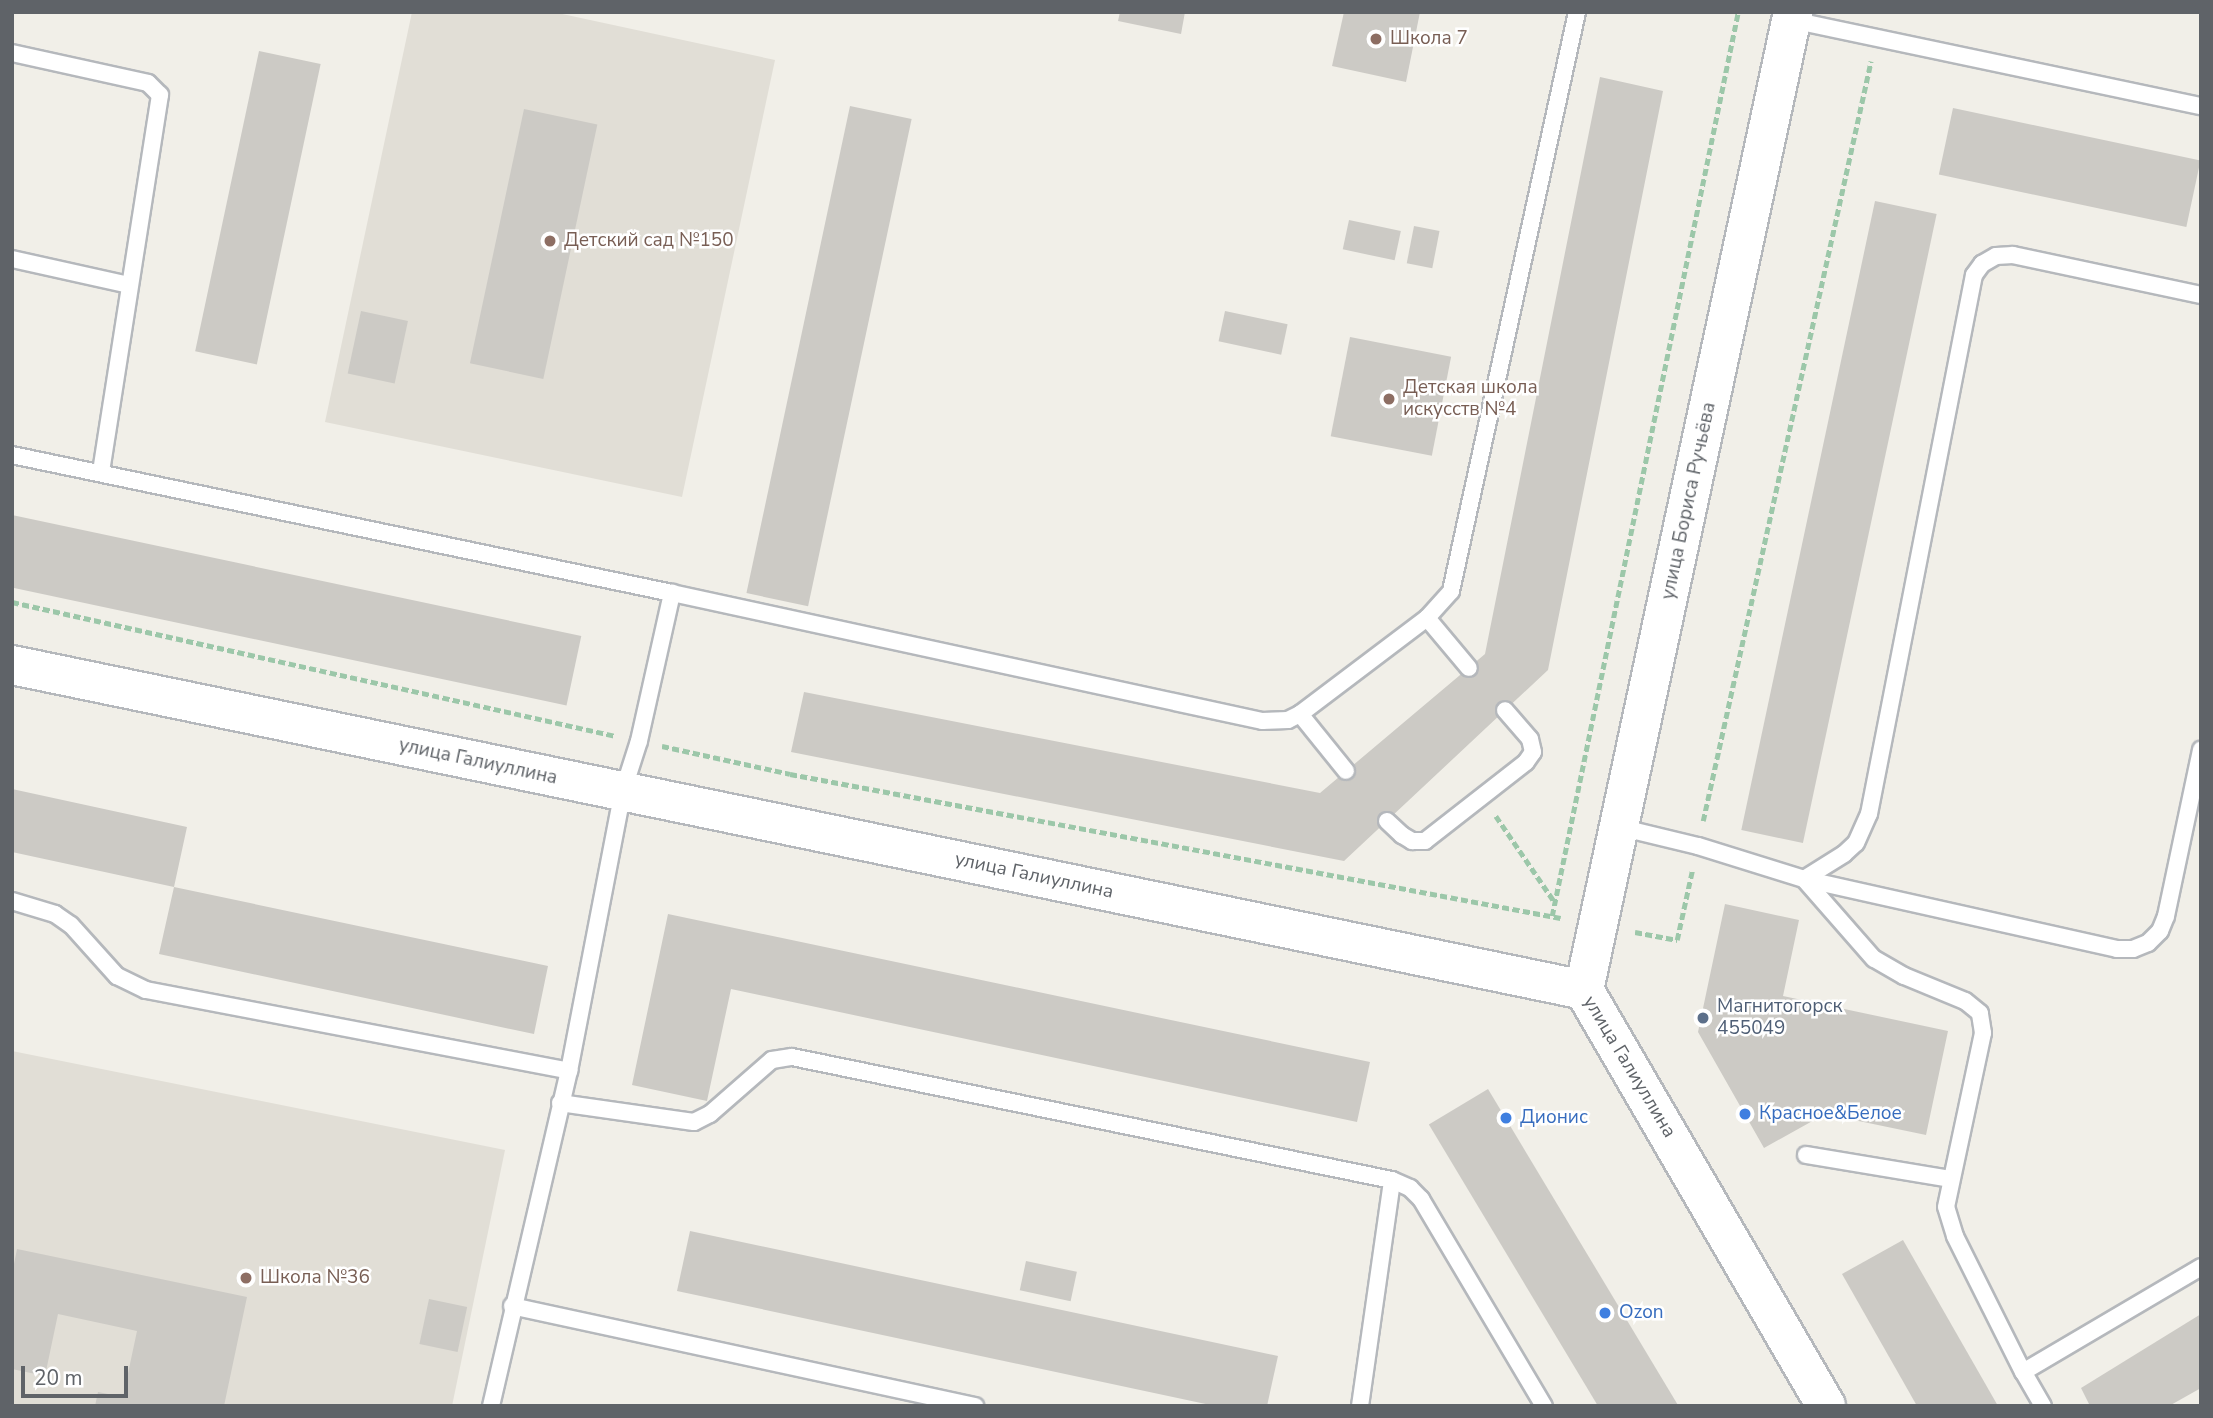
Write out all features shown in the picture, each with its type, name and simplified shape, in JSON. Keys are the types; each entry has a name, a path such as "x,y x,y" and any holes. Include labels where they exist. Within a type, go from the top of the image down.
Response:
{"street":[{"name":"улица Бориса Ручьёва","path":"1584,990 1792,16"},
{"name":"улица Галиуллина","path":"12,665 1584,990 1826,1406"}],"lane":[{"path":"12,455 672,593 1262,722 1275,722 1300,714 1427,618 1441,606 1457,573 1577,12"},
{"path":"1792,16 1875,39 2201,106"},
{"path":"12,53 148,83 157,90 160,102 101,472"},
{"path":"1804,879 1844,854 1856,843 1869,814 1974,275 1982,264 1996,256 2013,255 2201,295"},
{"path":"12,259 129,285"},
{"path":"491,1406 512,1306 569,1071 622,791 639,741 672,593"},
{"path":"1427,618 1469,668"},
{"path":"1387,821 1412,841 1425,841 1526,762 1533,752 1530,739 1505,710"},
{"path":"1300,714 1346,771"},
{"path":"1619,827 1698,846 1804,879 2117,949 2133,949 2148,943 2160,931 2166,916 2201,750"},
{"path":"1804,879 1874,959 1904,975 1965,1000 1980,1013 1983,1033 1946,1207 1955,1236 2022,1371 2043,1406"},
{"path":"12,901 55,914 71,925 117,975 146,990 569,1071"},
{"path":"560,1103 694,1122 710,1114 772,1060 792,1057 1392,1180 1410,1188 1421,1199 1544,1406"},
{"path":"1805,1155 1951,1179"},
{"path":"1360,1406 1392,1180"},
{"path":"2022,1371 2201,1267"},
{"path":"512,1306 975,1406"}],"path":[{"path":"1552,916 1738,12"},
{"path":"12,602 803,776 1677,940 1875,39"},
{"path":"1482,796 1555,902"}],"shaded area":[{"name":"Детский сад №150","path":"412,12 553,12 775,60 682,497 325,422"},
{"name":"Школа №36","path":"12,1051 505,1150 452,1406 12,1406"}],"building":[{"path":"1120,12 1185,12 1181,34 1118,21"},
{"name":"Школа 7","path":"1344,12 1420,12 1406,82 1332,66"},
{"path":"259,51 321,64 257,364 195,351"},
{"path":"1600,77 1663,91 1548,670 1344,861 791,752 804,692 1320,793 1485,654"},
{"path":"850,106 912,119 808,606 746,593"},
{"path":"1953,108 2200,161 2186,227 1939,175"},
{"path":"524,109 597,125 543,379 470,363"},
{"path":"1875,201 1937,214 1803,843 1741,830"},
{"path":"1349,220 1401,231 1395,260 1343,249"},
{"path":"1414,226 1440,231 1432,268 1407,263"},
{"path":"361,311 408,321 395,384 348,374"},
{"path":"1225,311 1288,324 1281,355 1219,341"},
{"path":"1350,337 1451,357 1432,456 1331,436"},
{"path":"12,515 581,636 567,705 12,588"},
{"path":"12,789 187,827 174,887 12,852"},
{"path":"174,887 548,966 534,1034 159,954"},
{"path":"1725,904 1799,920 1783,996 1948,1031 1926,1135 1825,1114 1764,1148 1698,1032"},
{"path":"668,914 1370,1062 1357,1122 731,989 707,1101 632,1085"},
{"path":"1488,1089 1678,1405 1598,1406 1429,1125"},
{"path":"690,1231 1278,1356 1267,1406 1215,1406 677,1291"},
{"path":"1903,1240 1998,1406 1917,1406 1842,1274"},
{"path":"17,1249 247,1297 224,1406 95,1406 98,1392 123,1397 137,1331 58,1314 45,1376 12,1369 12,1274"},
{"path":"1026,1261 1077,1272 1071,1301 1020,1290"},
{"path":"429,1299 467,1307 458,1352 419,1344"},
{"path":"2201,1314 2201,1388 2169,1406 2090,1406 2081,1388"}],"place":[{"name":"Школа 7","path":"1376,39"},
{"name":"Детский сад №150","path":"550,241"},
{"name":"Детская школа искусств №4","path":"1389,399"},
{"name":"Магнитогорск 455049","path":"1703,1018"},
{"name":"Красное&Белое","path":"1745,1114"},
{"name":"Дионис","path":"1506,1118"},
{"name":"Школа №36","path":"246,1278"},
{"name":"Ozon","path":"1605,1313"}]}
